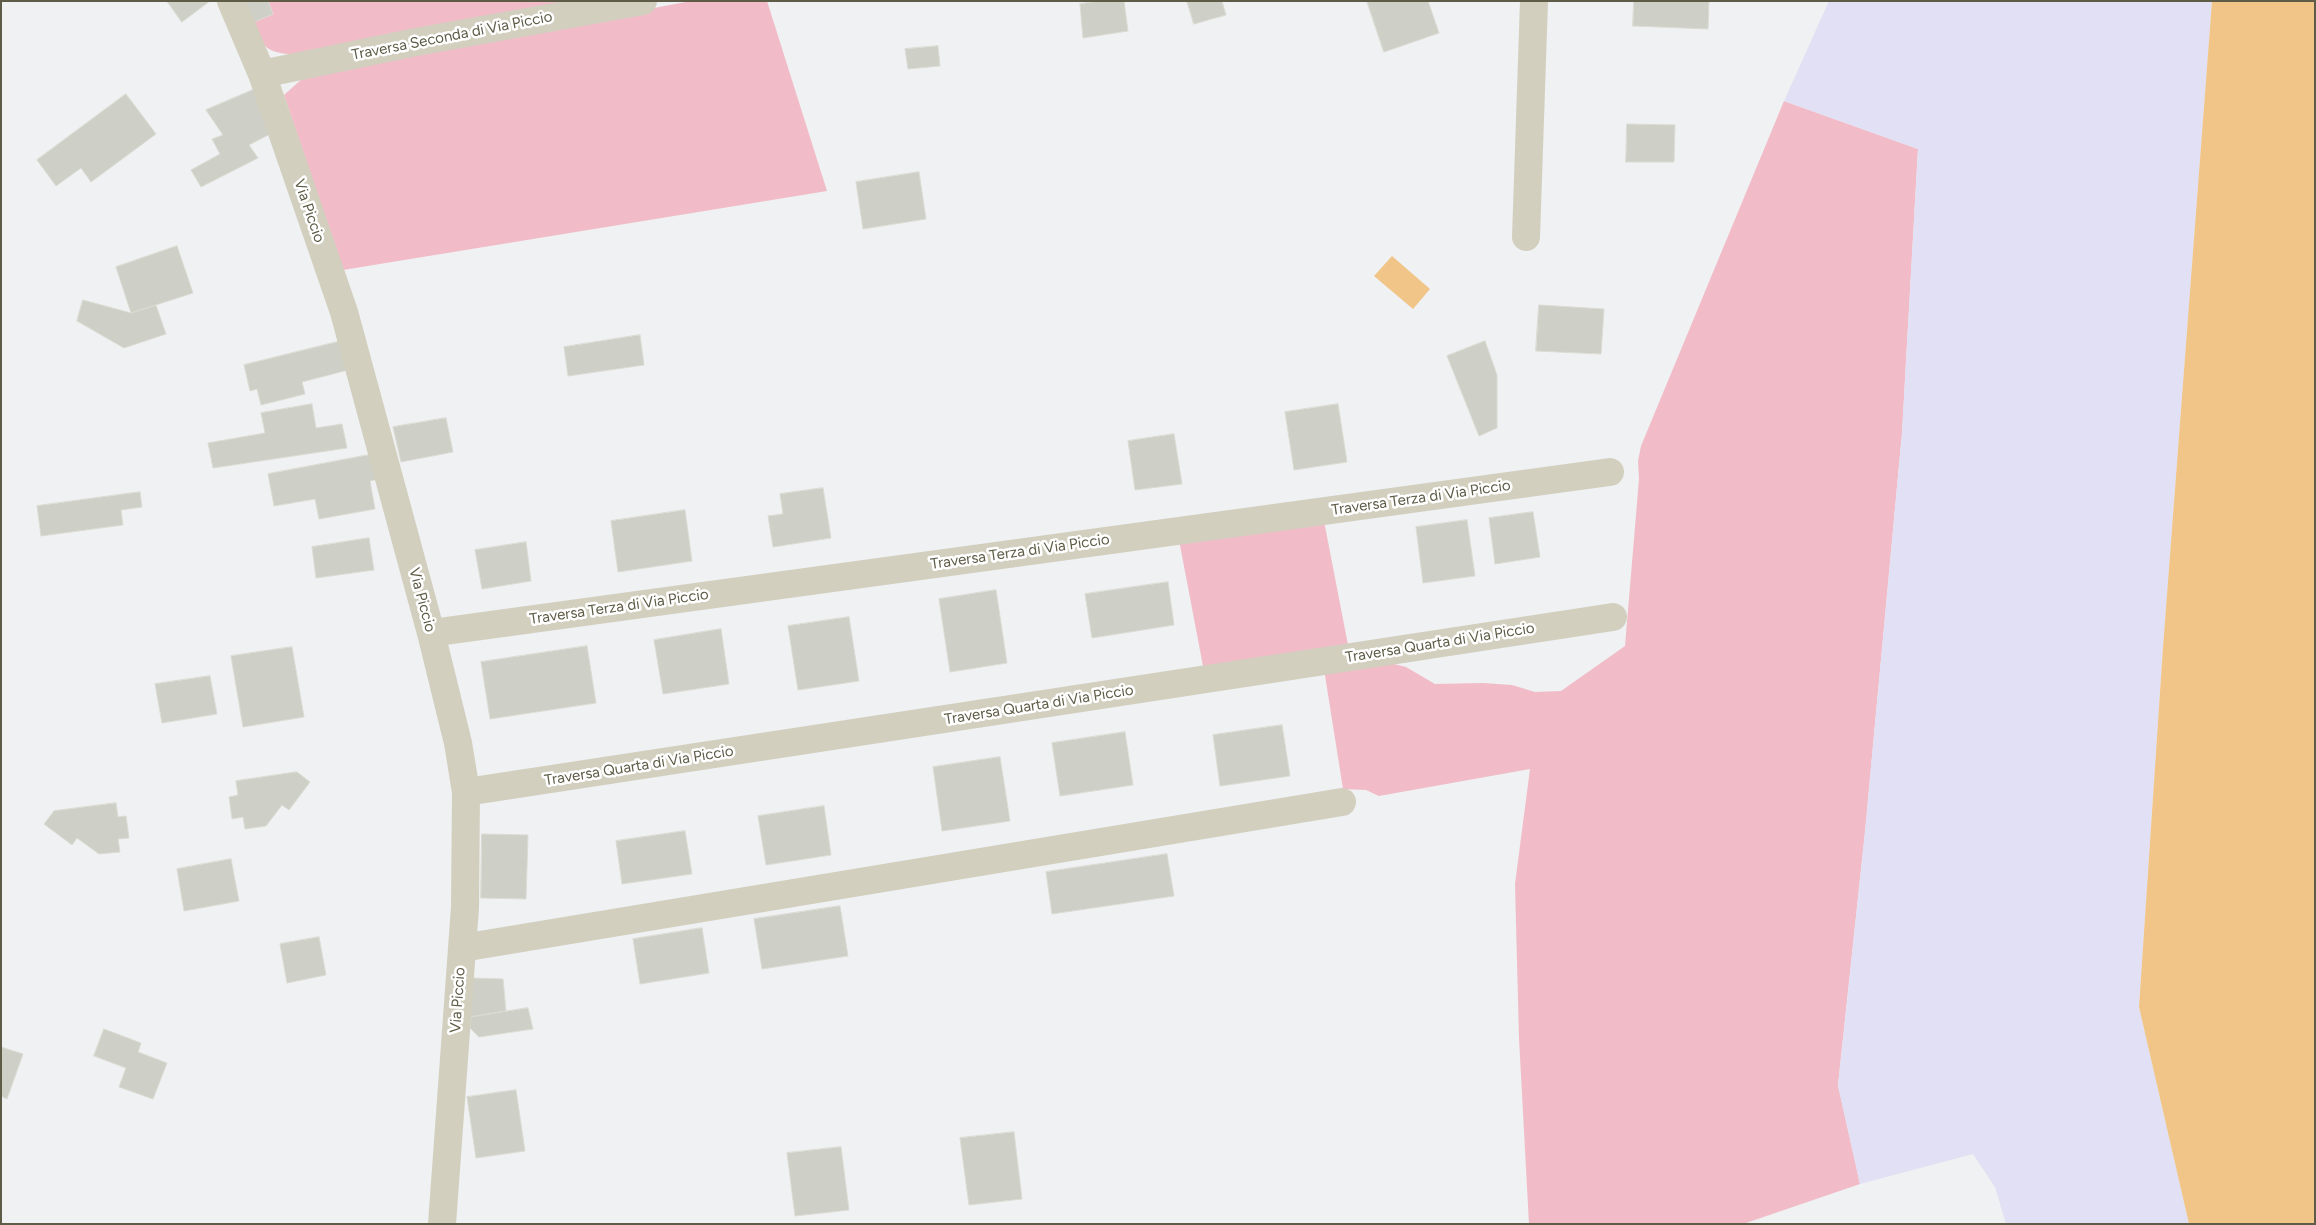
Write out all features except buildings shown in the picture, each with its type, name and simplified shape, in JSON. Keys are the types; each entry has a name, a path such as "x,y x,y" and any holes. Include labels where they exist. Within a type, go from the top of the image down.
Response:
{"street":[{"name":"Via Piccio","path":"231,1 262,74 344,312 431,633 458,742 466,792 465,907 445,1223"},
{"name":"Traversa Seconda di Via Piccio","path":"262,74 416,42 643,1"},
{"path":"1526,237 1534,1"},
{"name":"Traversa Terza di Via Piccio","path":"431,633 1610,472"},
{"name":"Traversa Quarta di Via Piccio","path":"466,792 1613,617"},
{"path":"462,948 1342,802"}],"shaded area":[{"path":"268,1 601,1 297,55 280,53 268,48 259,39 250,24"},
{"path":"691,1 767,1 827,191 343,270 284,95 303,78 384,59"},
{"path":"2212,1 2315,1 2315,1224 2189,1224 2139,1007 2163,647"},
{"path":"1784,101 1918,149 1902,433 1865,832 1838,1085 1860,1184 1743,1224 1529,1224 1519,1038 1515,884 1530,769 1379,796 1366,790 1343,789 1324,669 1386,662 1406,667 1435,684 1483,683 1512,685 1535,692 1561,691 1625,646 1639,479 1638,461 1641,446"},
{"path":"1392,256 1430,289 1413,309 1374,276"},
{"path":"1324,521 1348,645 1203,666 1179,540"}],"sand":[{"path":"1829,1 2212,1 2163,647 2139,1007 2189,1224 2006,1224 1995,1187 1973,1154 1860,1184 1838,1086 1865,832 1902,433 1918,149 1784,101"}]}
